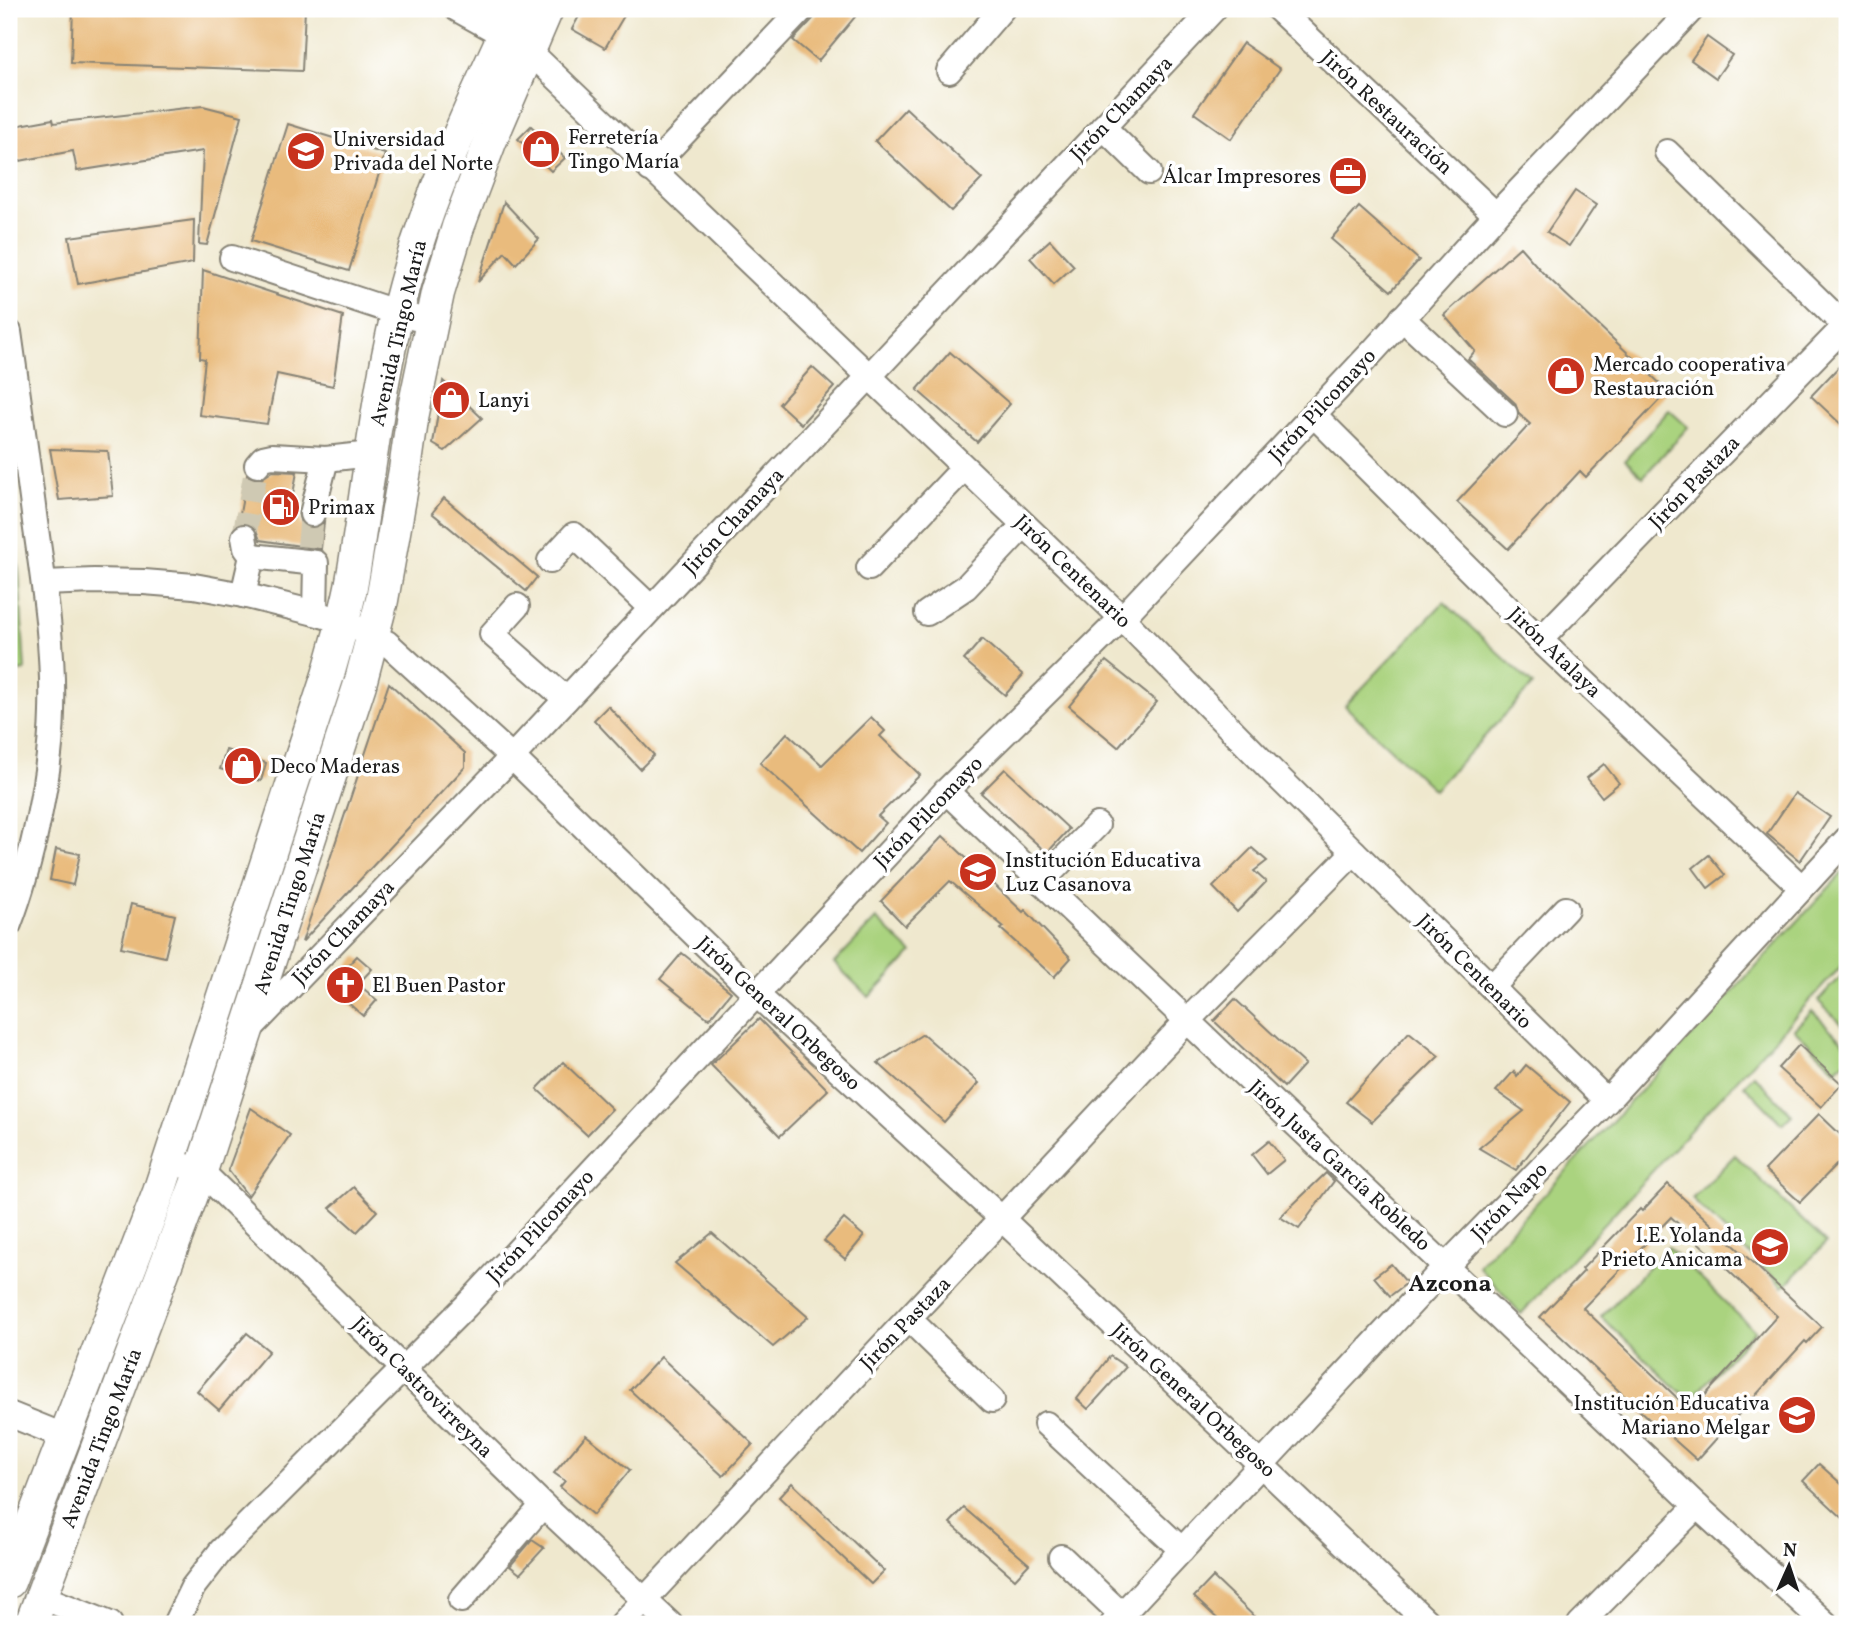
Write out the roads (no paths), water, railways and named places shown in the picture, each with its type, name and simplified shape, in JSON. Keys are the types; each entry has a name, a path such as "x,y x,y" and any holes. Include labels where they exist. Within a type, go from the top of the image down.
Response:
{"main road":[{"name":"Avenida Tingo María","path":"9,1582 170,1161 328,675 329,617 350,590 378,410 398,313 428,213 517,32 548,9"},
{"name":"Avenida Tingo María","path":"36,1611 201,1171 374,635 432,319 458,228 490,142 517,32"},
{"path":"378,410 413,413"}],"street":[{"name":"Jirón Centenario","path":"457,9 517,32 650,169 1122,618 1607,1101"},
{"path":"650,169 802,9"},
{"path":"949,71 1002,9"},
{"name":"Jirón Chamaya","path":"248,1030 512,757 1214,9"},
{"name":"Jirón Restauración","path":"1278,9 1496,215"},
{"name":"Jirón Pilcomayo","path":"175,1624 193,1587 221,1551 466,1306 946,791 1122,618 1496,215 1692,9"},
{"path":"1103,127 1149,172"},
{"path":"1667,152 1846,325"},
{"path":"232,258 398,313 432,319"},
{"path":"1402,318 1505,414"},
{"name":"Jirón Pastaza","path":"1541,640 1846,325"},
{"path":"9,332 52,656 52,713 47,765 32,841 9,924"},
{"name":"Jirón Atalaya","path":"1313,414 1541,640 1801,887"},
{"path":"257,466 263,458 272,456 326,460 371,454"},
{"path":"312,514 326,460"},
{"path":"869,568 964,468"},
{"path":"927,613 966,587 1024,525"},
{"path":"550,561 574,536 651,608"},
{"path":"243,595 248,547 312,555 350,590"},
{"path":"312,555 329,617"},
{"name":"Jirón General Orbegoso","path":"44,583 94,580 194,586 243,595 329,617 387,643 512,757 756,994 1002,1219 1429,1624"},
{"path":"517,606 492,634 566,699"},
{"name":"Jirón Justa García Robledo","path":"946,791 1697,1506 1826,1624"},
{"path":"1041,882 1097,825"},
{"name":"Jirón Napo","path":"1117,1620 1446,1266 1607,1101 1847,839"},
{"name":"Jirón Pastaza","path":"622,1624 1187,1021 1354,852"},
{"path":"1492,987 1566,909"},
{"name":"Jirón Castrovirreyna","path":"170,1161 201,1171 542,1505 670,1624"},
{"path":"909,1320 992,1400"},
{"path":"9,1414 66,1437"},
{"path":"1046,1424 1182,1550"},
{"path":"461,1600 542,1505"},
{"path":"1580,1624 1697,1506"},
{"path":"1062,1557 1117,1620"},
{"path":"36,1611 110,1624"}],"tunnel":[{"path":"244,537 257,465"},
{"path":"309,547 312,514"}],"place":[{"name":"Ferretería Tingo María","path":"541,149"},
{"name":"Universidad Privada del Norte","path":"306,151"},
{"name":"Álcar Impresores","path":"1348,176"},
{"name":"Mercado cooperativa Restauración","path":"1566,376"},
{"name":"Lanyi","path":"451,400"},
{"name":"Primax","path":"281,507"},
{"name":"Deco Maderas","path":"243,766"},
{"name":"Institución Educativa Luz Casanova","path":"978,872"},
{"name":"El Buen Pastor","path":"345,985"},
{"name":"I.E. Yolanda Prieto Anicama","path":"1770,1247"},
{"name":"Institución Educativa Mariano Melgar","path":"1797,1415"}],"district":[{"name":"Azcona","path":"1450,1283"}]}
